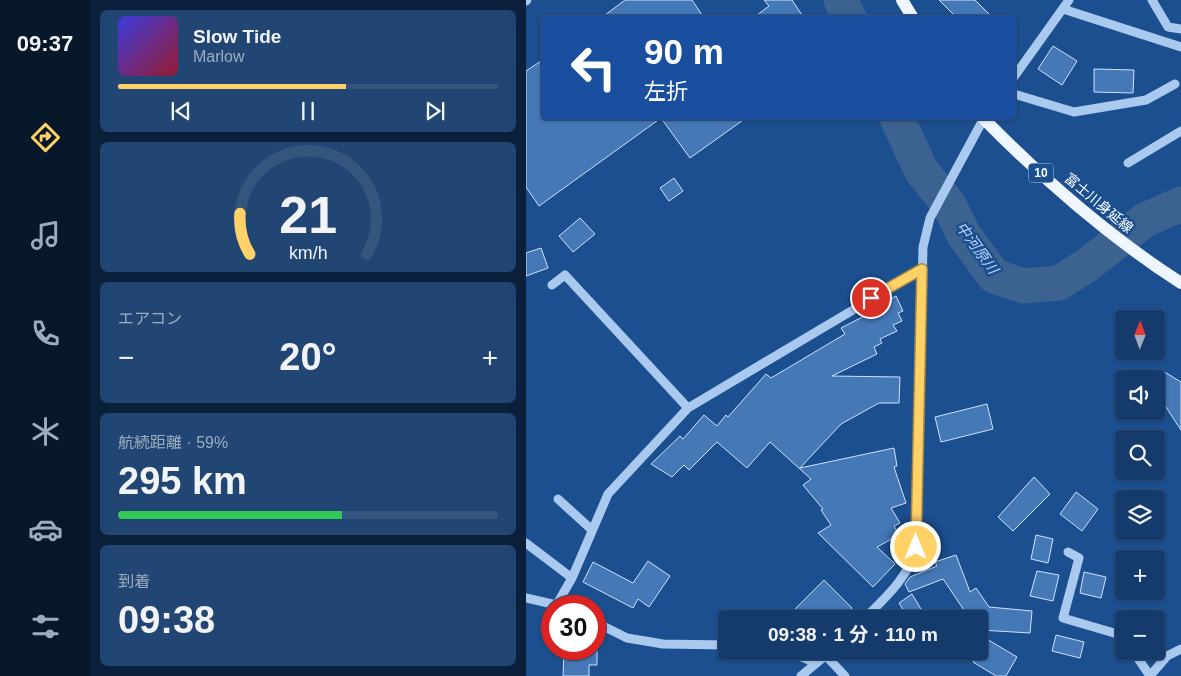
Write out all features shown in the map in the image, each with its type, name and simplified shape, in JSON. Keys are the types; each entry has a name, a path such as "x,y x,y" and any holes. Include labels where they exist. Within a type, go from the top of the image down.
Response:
{"main road":[{"path":"902,0 911,15"},
{"name":"富士川身延線","path":"985,120 1055,187 1131,249 1181,283"}],"street":[{"path":"1016,74 1069,0"},
{"path":"1152,0 1168,27 1181,29"},
{"path":"1063,9 1181,47"},
{"path":"1016,95 1074,112 1146,100 1175,84"},
{"path":"873,610 894,589 913,563 916,547 923,247 930,218 982,120"},
{"path":"1128,163 1181,131"},
{"path":"564,595 608,494 688,408 922,269"},
{"path":"552,285 565,275 688,408"},
{"path":"558,499 592,530"},
{"path":"526,543 572,578"},
{"path":"1068,552 1079,558 1062,618 1115,633"},
{"path":"526,598 541,601"},
{"path":"606,628 627,638 663,644 718,645"},
{"path":"1141,662 1150,676 1167,656 1181,649"},
{"path":"809,660 816,663"},
{"path":"801,676 820,660"},
{"path":"833,660 845,676"}],"building":[{"path":"625,0 692,0 702,15 605,15"},
{"path":"764,0 792,0 802,15 757,15 769,6"},
{"path":"939,0 975,0 990,15 954,15"},
{"path":"1053,46 1077,61 1062,85 1038,69"},
{"path":"541,61 541,120 658,120 539,206 526,187 526,71"},
{"path":"1094,69 1134,70 1133,93 1094,92"},
{"path":"662,120 743,120 690,158"},
{"path":"674,178 683,191 669,201 660,188"},
{"path":"580,218 595,234 573,252 559,236"},
{"path":"541,248 548,268 526,276 526,253"},
{"path":"896,296 903,311 898,313 902,321 893,325 897,331 880,339 882,343 874,347 877,354 832,376 900,377 899,403 879,403 841,424 800,468 894,448 897,466 894,467 906,503 891,508 900,523 894,526 899,535 877,547 895,564 873,587 818,533 831,525 821,510 823,509 803,485 811,479 770,442 747,468 717,442 689,470 684,465 672,477 651,464 680,436 683,439 704,415 717,426 726,415 728,417 766,374 771,378 845,334 841,328 876,310 874,307"},
{"path":"1165,372 1181,382 1181,430 1165,406"},
{"path":"987,404 993,429 941,442 935,417"},
{"path":"1034,477 1050,494 1013,531 998,517"},
{"path":"1076,492 1098,509 1082,531 1060,514"},
{"path":"1036,535 1053,539 1048,563 1031,559"},
{"path":"956,555 970,592 976,588 989,607 1032,611 1030,633 988,630 988,610 964,610 943,579 909,592 905,584 910,577 937,566 935,562"},
{"path":"648,561 670,576 649,607 638,599 633,608 583,582 593,562 633,583"},
{"path":"1037,571 1059,575 1053,601 1030,596"},
{"path":"1084,572 1106,577 1101,598 1080,593"},
{"path":"824,580 852,608 850,610 794,610"},
{"path":"912,594 922,610 903,610 899,603"},
{"path":"1056,635 1084,642 1080,658 1052,651"},
{"path":"988,640 1017,657 1006,676 996,676 973,662 974,660 988,660"},
{"path":"564,660 597,660 597,665 589,665 589,676 563,676"}],"waterway":[{"name":"中河原川","path":"841,0 848,15"},
{"name":"中河原川","path":"898,120 921,170 949,205 964,235 994,276 1023,286 1059,283 1087,265 1145,220 1181,204"}],"route":[{"path":"871,298 922,269 916,547"}]}
